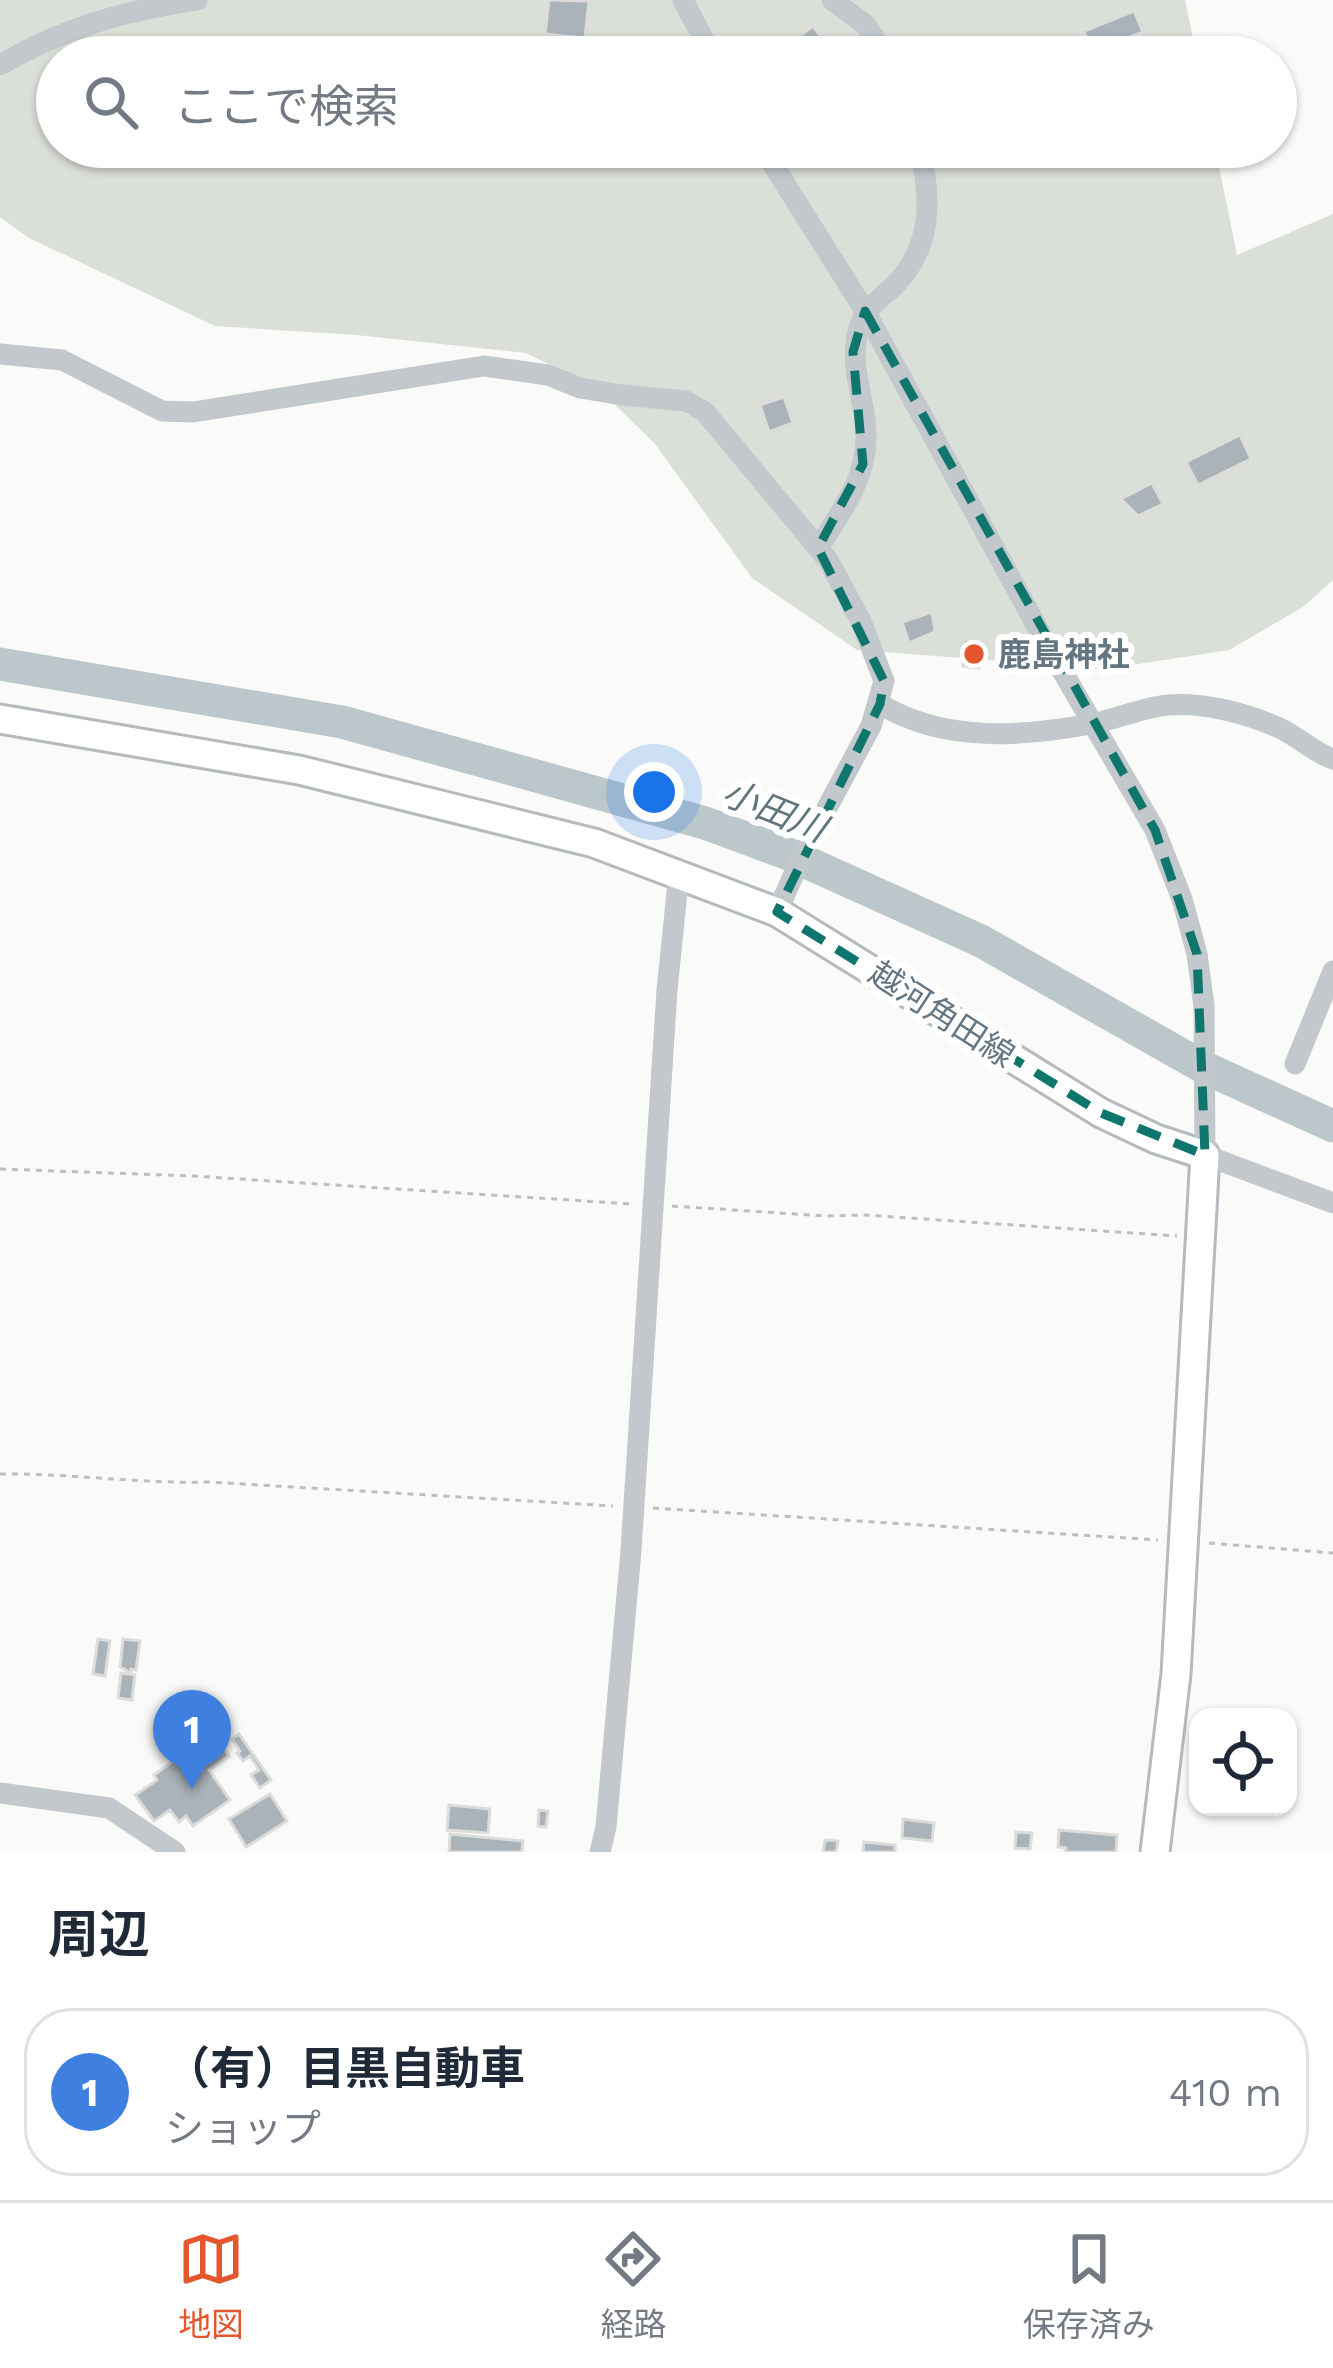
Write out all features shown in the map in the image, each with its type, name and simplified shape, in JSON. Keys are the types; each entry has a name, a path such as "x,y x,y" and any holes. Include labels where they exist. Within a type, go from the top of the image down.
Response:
{"main road":[{"name":"越河角田線","path":"0,719 298,770 594,842 777,912 1101,1113 1204,1155"},
{"path":"1155,1852 1176,1674 1204,1155"}],"street":[{"path":"57,36 121,12 197,0"},
{"path":"683,0 702,36"},
{"path":"832,0 866,25 873,36"},
{"path":"0,65 36,47"},
{"path":"776,168 865,311 1047,645 1155,830 1197,954 1204,1006 1204,1155 1333,1203"},
{"path":"818,548 852,494 863,464 867,436 853,352 865,311 902,278 922,245 927,197 922,168"},
{"path":"0,353 62,360 162,411 213,409 484,366 548,375 580,388 686,401 705,412 818,548 861,621 884,681 880,704 777,912"},
{"path":"880,704 907,721 970,734 1094,723 1169,704 1232,712 1280,728 1333,759"},
{"path":"600,1852 634,1507 679,873"},
{"path":"1295,1064 1333,971"},
{"path":"0,1792 109,1808 175,1852"}],"path":[{"path":"0,1168 1201,1238"},
{"path":"0,1474 63,1473 165,1483 379,1491 1333,1553"}],"highlighted area":[{"path":"865,311 1155,830 1197,954 1205,1155 1101,1113 777,912 880,704 884,681 818,548 863,464 853,352"}],"shaded area":[{"path":"0,0 1185,0 1193,36 36,36 36,168 1219,168 1237,255 1333,214 1333,580 1303,607 1229,650 1106,669 857,650 752,578 655,444 600,390 526,353 215,326 29,238 0,217"}],"building":[{"path":"549,0 589,1 585,36 545,34"},
{"path":"1134,11 1143,32 1086,36 1084,31"},
{"path":"813,26 820,36 800,36"},
{"path":"784,397 793,423 769,432 760,405"},
{"path":"1240,435 1251,459 1198,485 1186,462"},
{"path":"1152,483 1163,504 1138,516 1121,499"},
{"path":"932,612 935,632 909,643 902,622"},
{"path":"964,639 983,641 979,668 963,666"},
{"path":"98,1639 110,1641 105,1676 93,1674"},
{"path":"123,1639 140,1641 136,1670 131,1673 120,1667"},
{"path":"121,1673 135,1675 132,1700 118,1698"},
{"path":"213,1733 229,1756 209,1770 230,1800 193,1826 186,1816 179,1822 170,1810 154,1821 135,1795 157,1780 154,1775"},
{"path":"239,1734 271,1780 260,1788 251,1775 259,1770 250,1756 243,1761 237,1753 232,1739"},
{"path":"270,1794 287,1821 246,1847 229,1819"},
{"path":"449,1805 490,1809 488,1833 447,1830"},
{"path":"539,1810 548,1811 546,1827 538,1826"},
{"path":"903,1819 934,1823 932,1841 902,1838"},
{"path":"1059,1830 1117,1835 1116,1852 1065,1852 1066,1848 1058,1847"},
{"path":"1016,1832 1032,1833 1030,1849 1015,1848"},
{"path":"450,1834 523,1841 522,1852 449,1852"},
{"path":"825,1840 838,1841 836,1852 823,1852"},
{"path":"864,1842 895,1845 895,1852 863,1852"}],"waterway":[{"name":"小田川","path":"0,664 342,722 705,823 786,853 981,941 1203,1067 1333,1126"}],"place":[{"name":"鹿島神社","path":"974,654"},
{"name":"（有）目黒自動車","path":"192,1789"}]}
